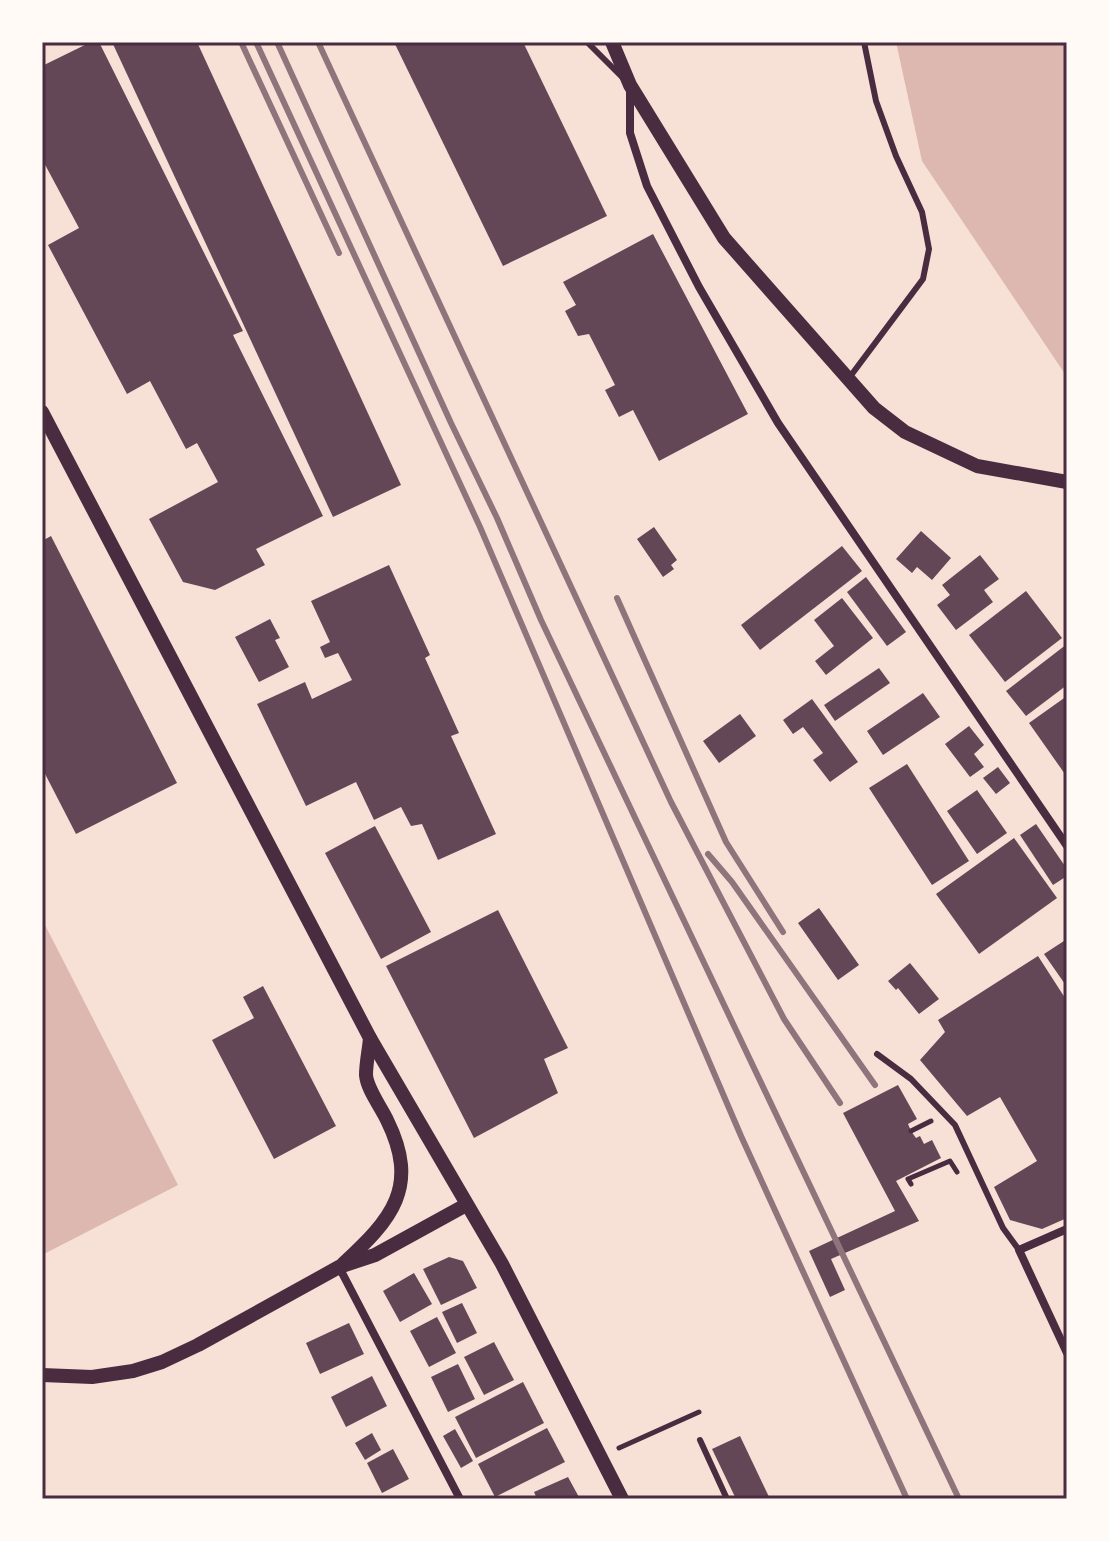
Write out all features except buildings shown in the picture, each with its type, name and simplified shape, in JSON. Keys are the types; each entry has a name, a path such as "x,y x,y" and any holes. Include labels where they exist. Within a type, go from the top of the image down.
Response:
{"street":[{"path":"612,42 630,85 724,238 874,408 905,432 977,466 1067,482"},
{"path":"630,85 630,133 647,186 699,287 778,423 1067,846"},
{"path":"42,412 370,1038 502,1264 622,1499"},
{"path":"339,1267 369,1239 394,1206 402,1176 399,1144 366,1078 370,1038"},
{"path":"42,1375 92,1377 133,1371 162,1362 339,1267 375,1255 466,1205"},
{"path":"1067,1229 1019,1250 1067,1353"},
{"path":"339,1267 460,1499"}],"lane":[{"path":"587,42 630,85"},
{"path":"848,380 923,279 929,249 922,212 896,156 876,101 864,42"},
{"path":"877,1054 911,1079 955,1125 1003,1228 1019,1250"},
{"path":"700,1440 727,1499"}],"path":[{"path":"911,1131 935,1118"},
{"path":"911,1184 908,1179 950,1161 964,1185"},
{"path":"619,1448 699,1412"}],"shaded area":[{"path":"896,42 1067,42 1067,377 922,161"},
{"path":"42,919 178,1185 42,1255"}],"railway":[{"path":"241,42 339,253"},
{"path":"256,42 480,527 741,1136 907,1499"},
{"path":"277,42 541,620 959,1499"},
{"path":"318,42 671,802 784,1019 840,1103"},
{"path":"617,598 726,842 783,932"},
{"path":"708,854 732,882 875,1085"}]}
